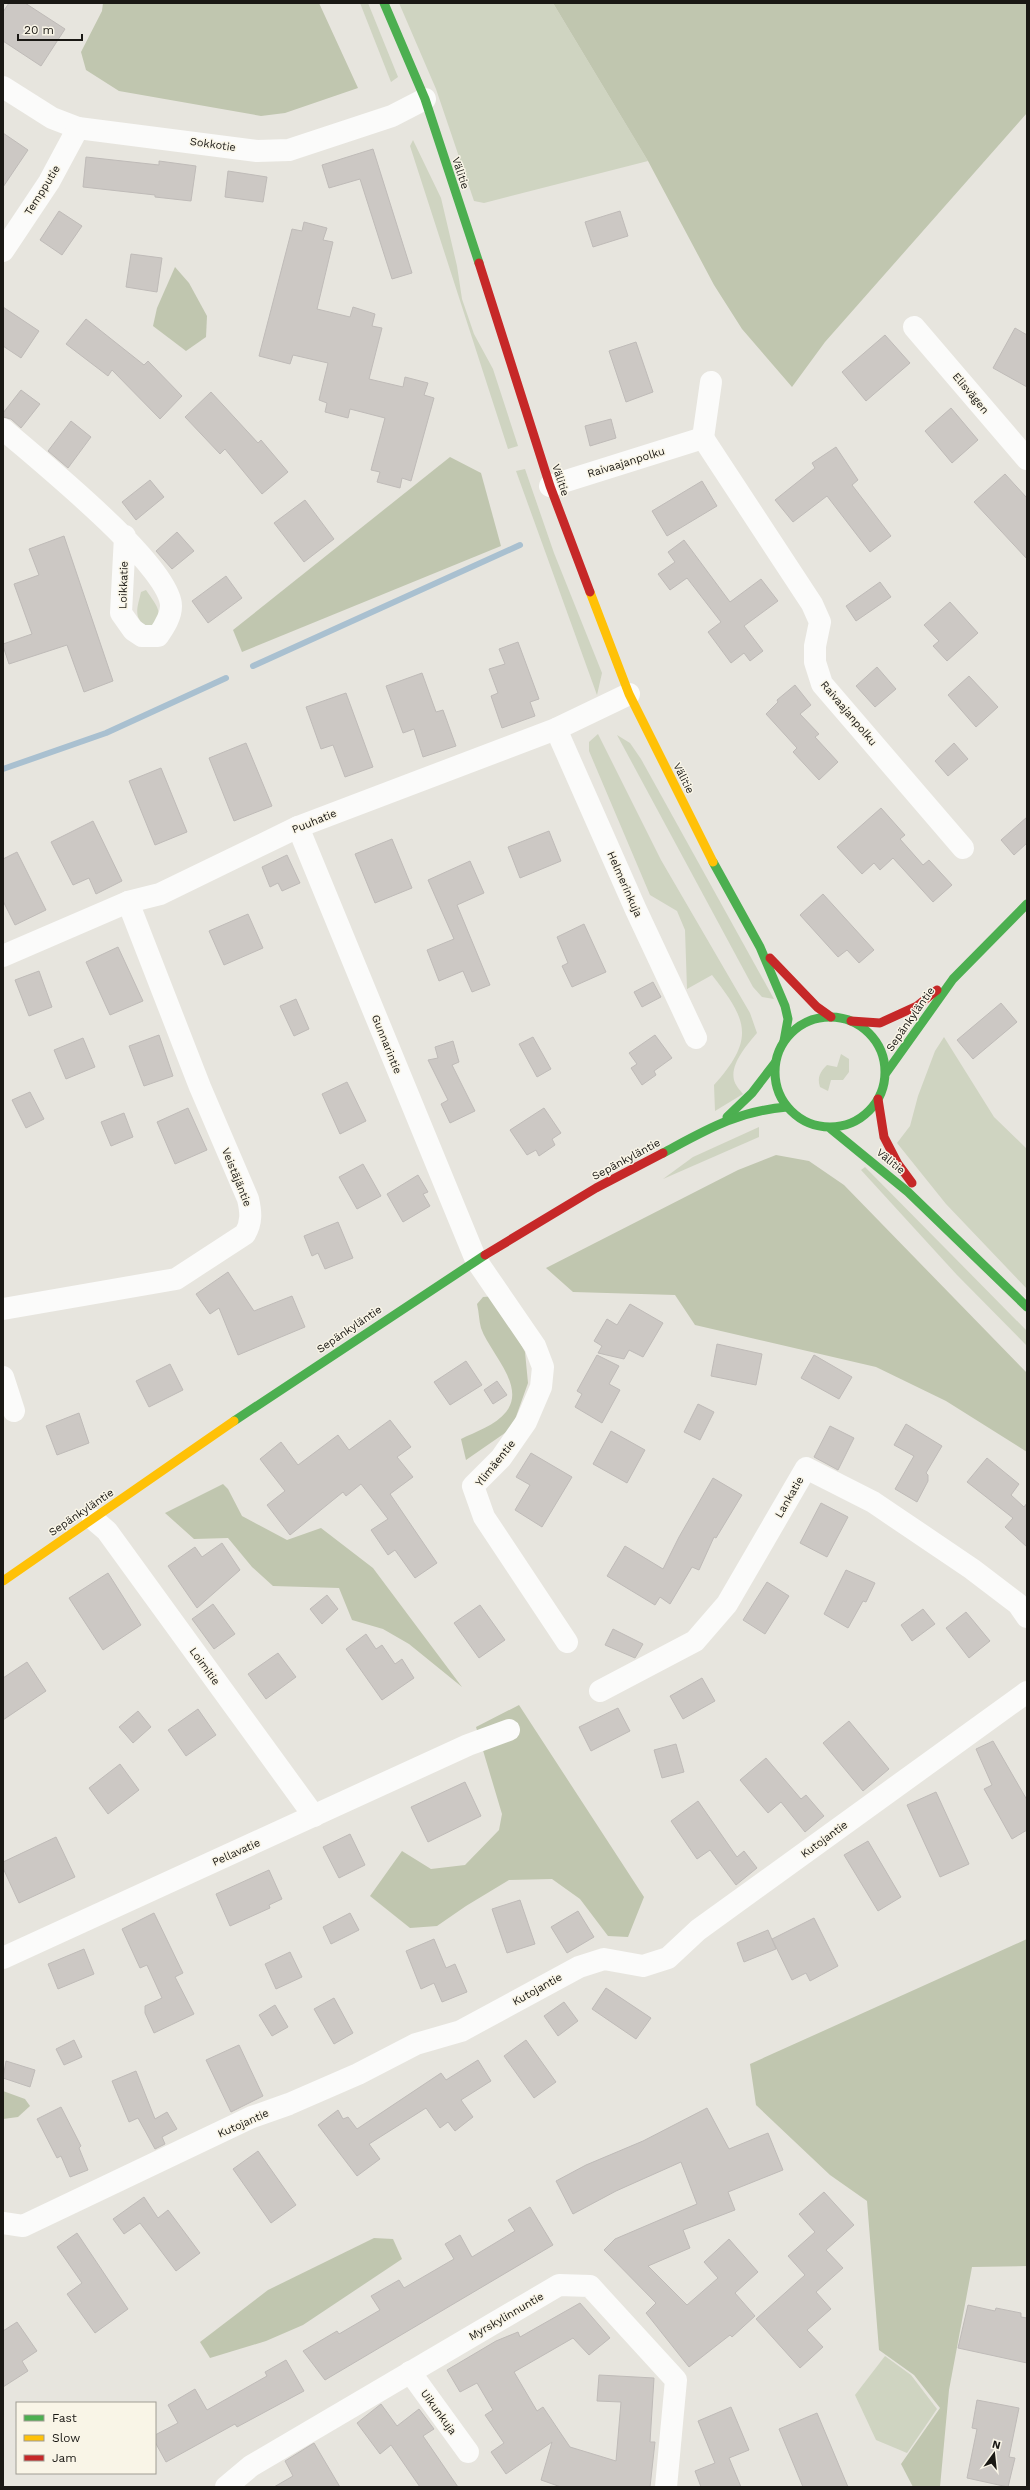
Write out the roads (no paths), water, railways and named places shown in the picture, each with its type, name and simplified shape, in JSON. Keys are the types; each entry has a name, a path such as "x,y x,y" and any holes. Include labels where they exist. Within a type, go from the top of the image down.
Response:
{"main road":[{"name":"Välitie","path":"384,3 425,99 550,486 629,694 716,869 760,947 785,1006 788,1019 784,1041"},
{"name":"Sepänkyläntie","path":"851,1020 880,1023 917,1006 953,979 1026,905"},
{"name":"Välitie","path":"760,947 817,1007 831,1017"},
{"name":"Sepänkyläntie","path":"886,1073 953,979"},
{"path":"831,1017 851,1020 866,1029 877,1042 883,1056 886,1073 878,1099 873,1108 862,1118 847,1125 831,1128 805,1122 787,1107 775,1081 775,1063 784,1041 796,1028 813,1019 831,1017"},
{"name":"Sepänkyläntie","path":"723,1121 752,1093 775,1063"},
{"name":"Välitie","path":"878,1099 884,1137 898,1164 933,1214"},
{"name":"Sepänkyläntie","path":"3,1581 273,1394 476,1260 596,1188 723,1121 760,1109 787,1107"},
{"name":"Välitie","path":"831,1128 881,1168 933,1214 1027,1307"}],"street":[{"name":"Sokkotie","path":"3,87 52,118 78,128 257,151 289,150 392,116 425,99"},
{"name":"Tempputie","path":"3,251 49,182 78,128"},
{"name":"Elisvägen","path":"914,327 1027,459"},
{"path":"703,438 711,382"},
{"path":"3,429 125,536"},
{"name":"Raivaajanpolku","path":"550,486 703,438 812,604 820,622 815,646 815,662 822,684 963,848"},
{"name":"Puuhatie","path":"3,956 128,902 160,894 298,827 556,729 629,694"},
{"name":"Helmerinkuja","path":"556,729 642,925 696,1038"},
{"name":"Gunnarintie","path":"298,827 476,1260"},
{"name":"Veistäjäntie","path":"3,1309 176,1279 245,1234 250,1225 248,1199 200,1087 128,902"},
{"name":"Ylimäentie","path":"476,1260 536,1346 544,1367 541,1387 526,1422 501,1458 473,1486 484,1517 540,1599 567,1642"},
{"path":"3,1377 14,1411"},
{"name":"Lankatie","path":"600,1691 695,1641 727,1604 806,1468 873,1502 1024,1605"},
{"name":"Loimitie","path":"93,1519 107,1531 314,1816"},
{"name":"Kutojantie","path":"3,2223 23,2226 252,2117 289,2104 358,2074 416,2044 461,2031 579,1967 604,1959 643,1966 668,1958 698,1930 1027,1692"},
{"name":"Pellavatie","path":"3,1958 468,1745 509,1730"},
{"name":"Myrskylinnuntie","path":"226,2487 251,2466 559,2285 590,2286 676,2380 666,2487"},
{"name":"Uikunkuja","path":"410,2372 468,2452"}],"waterway":[{"path":"253,666 520,545"},
{"path":"3,769 106,733 226,678"}]}
